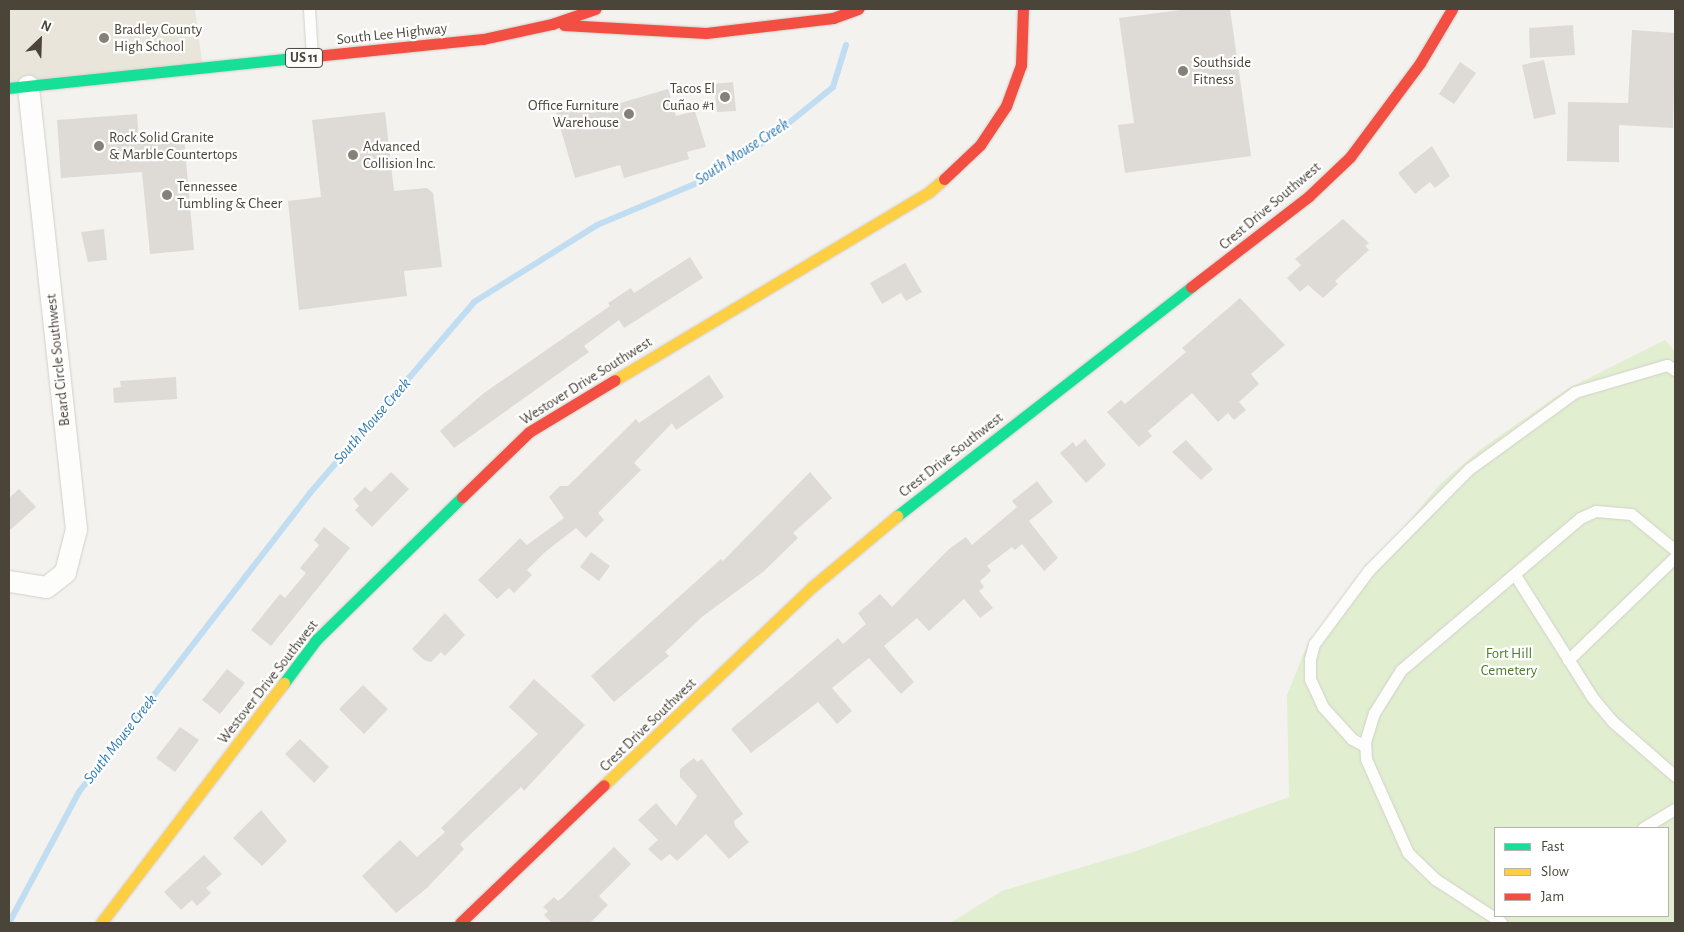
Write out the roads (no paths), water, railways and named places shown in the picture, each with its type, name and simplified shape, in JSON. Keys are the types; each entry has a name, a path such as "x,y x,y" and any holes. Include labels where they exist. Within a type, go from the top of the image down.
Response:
{"street":[{"name":"South Lee Highway","path":"19,87 483,39 552,24 595,9"},
{"path":"552,24 706,32 833,18 858,9"},
{"name":"Westover Drive Southwest","path":"102,923 316,640 529,432 929,192 980,145 1006,106 1021,65 1023,9"},
{"name":"Crest Drive Southwest","path":"460,923 812,587 896,517 1308,196 1350,157 1420,63 1452,9"},
{"name":"Beard Circle Southwest","path":"9,581 46,587 65,572 76,529 19,87"}],"lane":[{"path":"309,9 312,57"},
{"path":"1365,746 1352,738 1323,707 1310,679 1310,659 1314,644 1369,570 1469,469 1575,392 1644,370 1667,365 1675,370"},
{"path":"1494,915 1435,879 1408,854 1377,792 1365,746 1374,713 1401,670 1515,575 1566,529 1596,511 1631,514 1675,550"},
{"path":"1568,660 1675,557"},
{"path":"1515,575 1568,660 1612,721 1675,776"},
{"path":"1646,827 1675,809"}],"waterway":[{"name":"South Mouse Creek","path":"9,923 79,792 310,493 474,302 597,225 707,179 774,135 833,87 846,45"}],"place":[{"name":"Bradley County High School","path":"104,38"},
{"name":"Southside Fitness","path":"1183,71"},
{"name":"Tacos El Cuñao #1","path":"725,97"},
{"name":"Office Furniture Warehouse","path":"629,114"},
{"name":"Rock Solid Granite & Marble Countertops","path":"99,146"},
{"name":"Advanced Collision Inc.","path":"353,155"},
{"name":"Tennessee Tumbling & Cheer","path":"167,195"}],"park label":[{"name":"Fort Hill Cemetery","path":"1509,662"}]}
